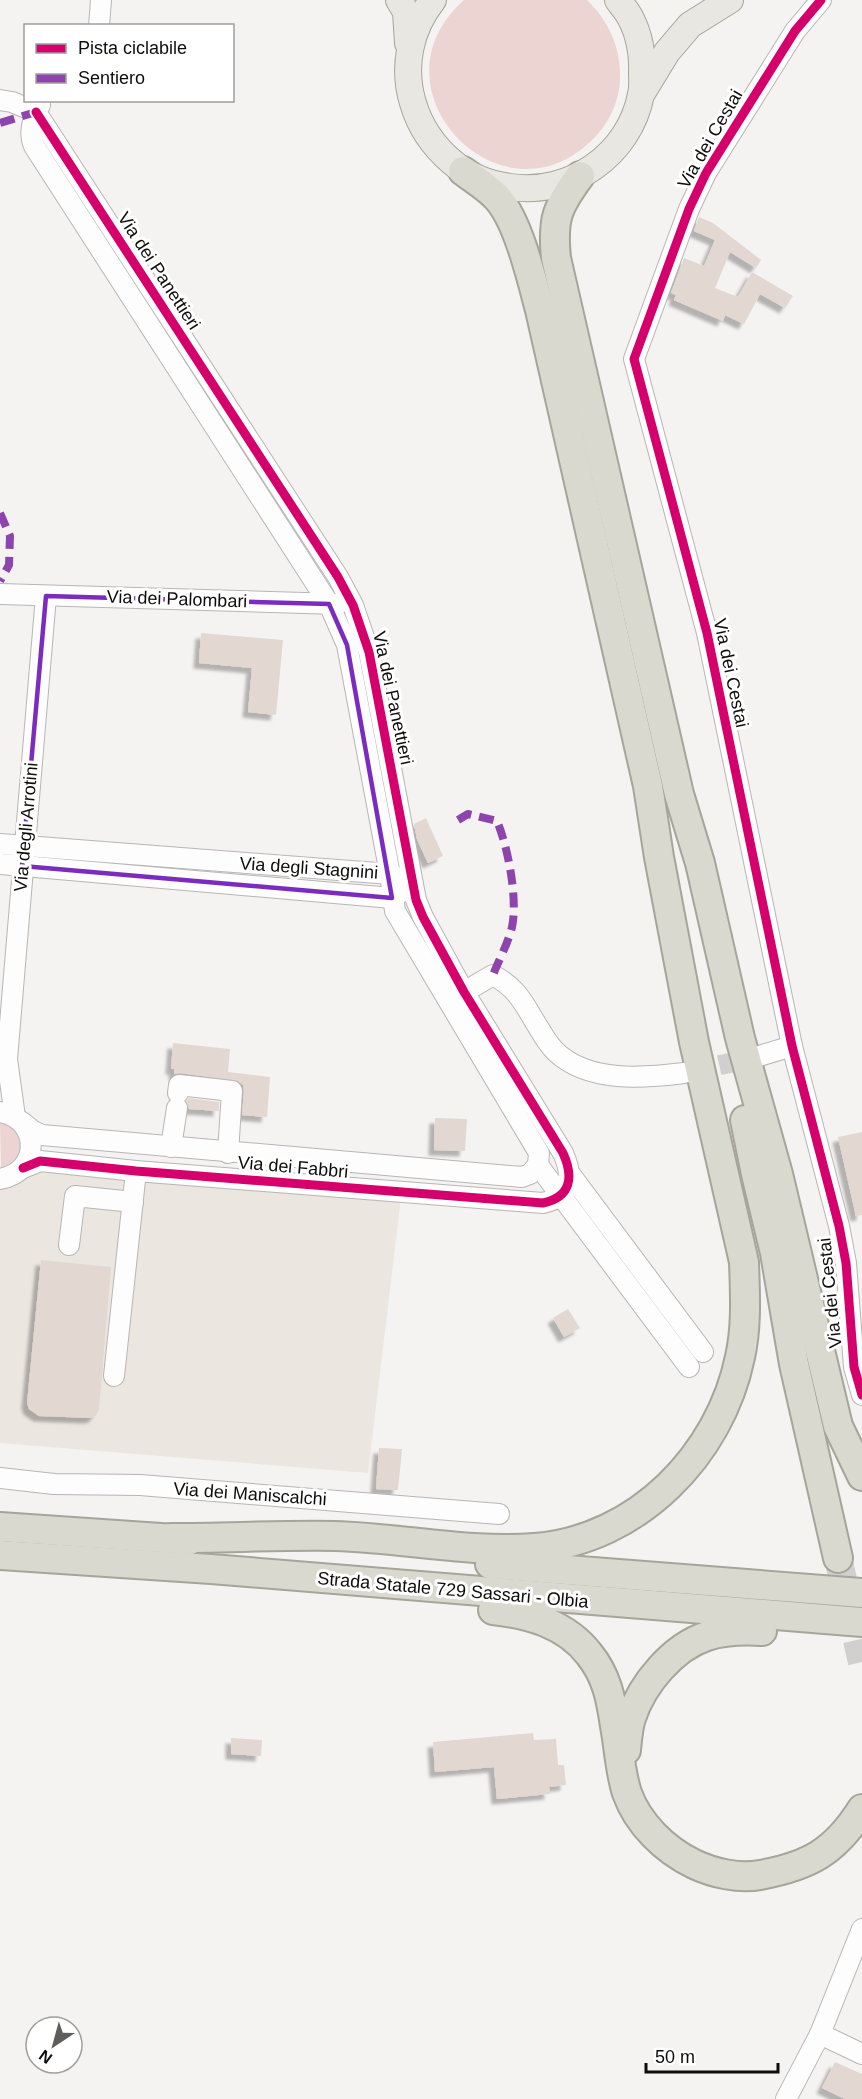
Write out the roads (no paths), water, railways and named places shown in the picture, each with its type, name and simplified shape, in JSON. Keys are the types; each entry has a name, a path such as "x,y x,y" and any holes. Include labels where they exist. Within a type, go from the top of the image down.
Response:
{"highway":[{"path":"463,171 488,189 506,210 513,222 531,274 648,786 669,856 764,1257 794,1364 838,1558"},
{"path":"580,176 560,205 555,221 556,258 679,794 691,866 756,1174 775,1253 794,1364"},
{"path":"171,1538 336,1536 504,1549 536,1548 561,1544 601,1532 626,1519 647,1504 667,1488 683,1470 712,1429 734,1380 741,1356 746,1296 744,1262 694,1042 648,786"},
{"path":"679,794 700,863 740,1038 778,1174 838,1426 862,1476"},
{"name":"Strada Statale 729 Sassari - Olbia","path":"0,1527 171,1538 862,1593"},
{"name":"Strada Statale 729 Sassari - Olbia","path":"0,1555 211,1569 862,1622"},
{"path":"284,1576 459,1606 516,1612 558,1628 589,1653 607,1684 612,1701 627,1793 636,1812 664,1846 706,1869 730,1875 755,1876 796,1867 815,1859 848,1831 862,1809"},
{"path":"623,1772 631,1718 645,1688 671,1658 685,1647 705,1636 742,1630 862,1638"}],"main road":[{"path":"399,0 405,12 408,87 418,120 436,149 463,171 494,185 525,189 555,186 580,176 602,161 621,142 634,119 642,93 667,52 690,25 730,0"},
{"path":"408,53 421,15 433,0"},
{"path":"618,0 632,19 643,56 642,93"}],"street":[{"path":"99,24 101,0"},
{"name":"Via dei Cestai","path":"821,0 795,31 706,173 689,209 634,359 707,633 792,1046 839,1226 846,1263 854,1366 862,1395"},
{"path":"0,100 40,106"},
{"name":"Via dei Panettieri","path":"40,106 31,130 34,146 329,604 347,645 390,874 392,898 401,922 539,1153 538,1166"},
{"name":"Via dei Panettieri","path":"40,106 338,577 353,605 369,652 412,885 423,917 464,992 563,1153 570,1174 704,1352"},
{"name":"Via dei Palombari","path":"0,594 353,605"},
{"name":"Via degli Arrotini","path":"8,1179 31,1152 28,1131 12,1117 4,1068 46,596"},
{"name":"Via degli Stagnini","path":"0,844 390,874 412,885"},
{"name":"Via degli Stagnini","path":"0,864 392,898 412,885"},
{"path":"464,992 493,975 509,983 556,1052 591,1071 614,1076 646,1078 684,1073"},
{"path":"756,1057 792,1046"},
{"path":"171,1147 178,1085 232,1091 228,1153"},
{"name":"Via dei Fabbri","path":"12,1117 42,1135 228,1153 522,1177 530,1174 538,1166"},
{"name":"Via dei Fabbri","path":"275,1182 278,1156"},
{"name":"Via dei Fabbri","path":"8,1179 40,1161 136,1171 523,1202 543,1203 560,1196"},
{"path":"538,1166 689,1367"},
{"path":"114,1376 136,1171"},
{"path":"560,1196 567,1187 570,1174"},
{"path":"69,1245 75,1196 133,1202"},
{"name":"Via dei Maniscalchi","path":"0,1478 54,1484 140,1485 500,1514"},
{"path":"786,2099 820,2034 862,1929"},
{"path":"820,2034 862,2054"}],"tunnel":[{"path":"690,1072 756,1057"},
{"path":"838,1558 862,1662"}]}
